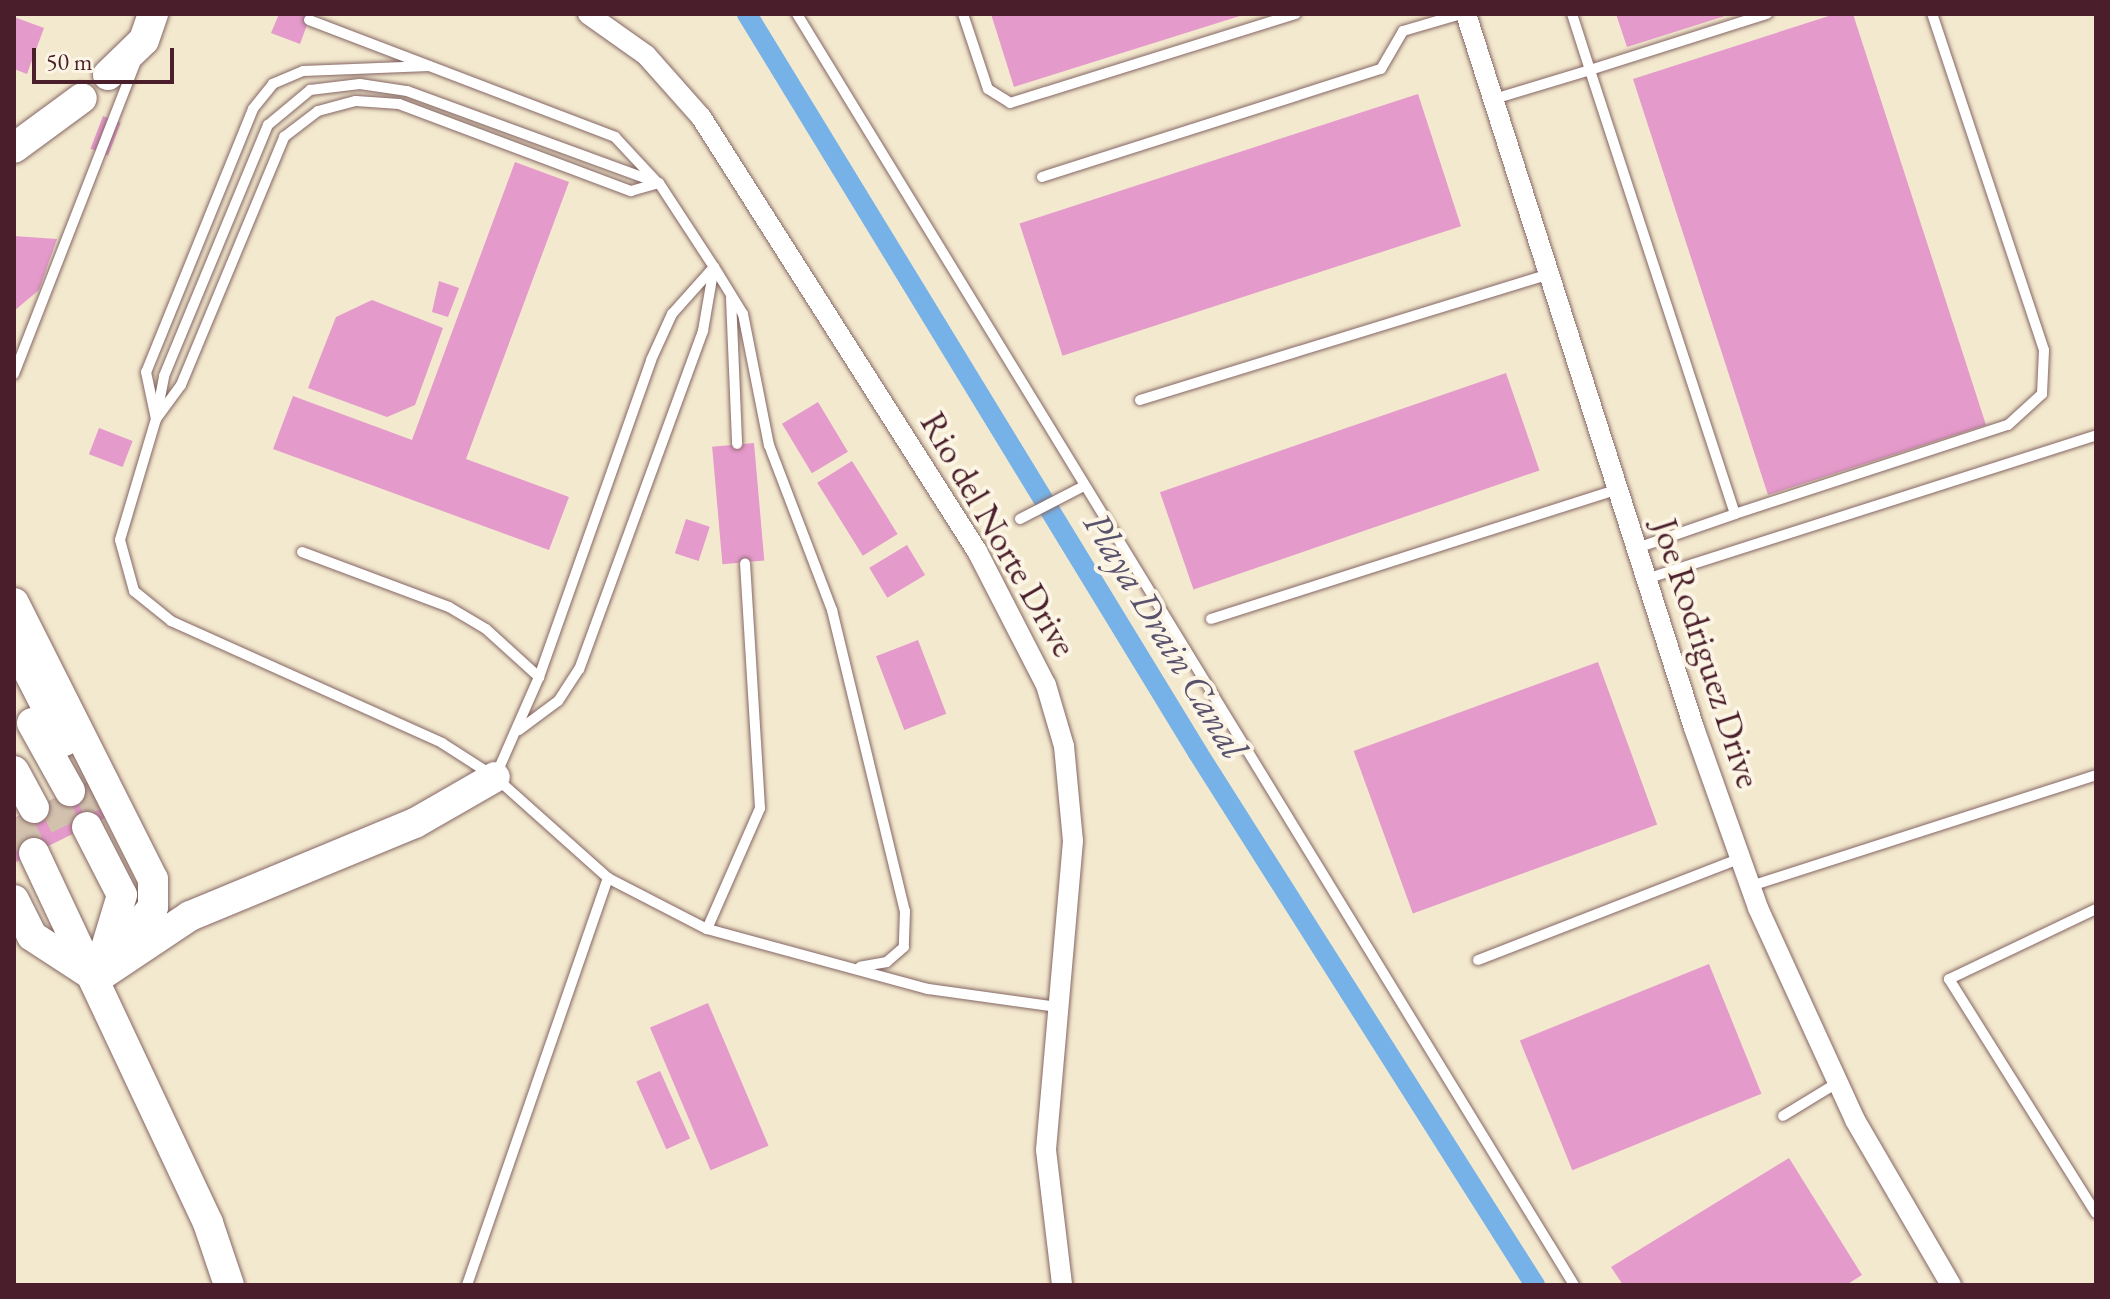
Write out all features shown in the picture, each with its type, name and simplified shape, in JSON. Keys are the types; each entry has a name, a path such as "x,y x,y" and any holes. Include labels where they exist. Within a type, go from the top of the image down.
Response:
{"main road":[{"path":"108,75 148,27"},
{"path":"14,148 82,98"},
{"path":"14,603 153,879 153,907 97,978"},
{"path":"14,643 45,802"},
{"path":"14,689 45,802"},
{"path":"14,728 45,802"},
{"path":"14,771 45,802"},
{"path":"97,978 190,916 415,823 495,777"},
{"path":"97,978 105,903 60,840 97,978 208,1223 229,1285"},
{"path":"14,900 32,936 97,978"}],"street":[{"name":"Rio del Norte Drive","path":"588,14 646,55 701,117 977,551 1033,653 1064,746 1072,810 1046,1150 1062,1285"},
{"name":"Joe Rodriguez Drive","path":"1464,14 1494,99 1646,579 1751,886 1837,1083 1951,1285"}],"lane":[{"path":"797,14 1082,487 1574,1285"},
{"path":"963,14 988,89 1010,103 1295,14"},
{"path":"1042,177 1381,69 1403,31 1464,14"},
{"path":"1572,14 1735,514"},
{"path":"1494,99 1767,14"},
{"path":"1637,548 2008,425 2042,394 2048,376 2044,350 1932,14"},
{"path":"309,20 615,137 659,183 731,293 749,333 779,476 832,610 908,928 897,956 854,967"},
{"path":"14,374 148,27"},
{"path":"156,419 146,372 261,96 303,71 429,66"},
{"path":"659,183 407,91 336,85 297,95 276,112 261,140 164,376 156,419 120,540 127,576 143,602 171,621 403,722 495,777 608,878 707,929 928,989 1058,1007"},
{"path":"156,419 181,385 284,137 318,111 356,101 399,104 631,191 659,183"},
{"path":"495,777 519,730 539,677 651,360 672,314 714,267"},
{"path":"519,730 558,701 579,669 703,331 714,267"},
{"path":"1140,400 1550,274"},
{"path":"731,293 737,444"},
{"path":"1646,579 2096,435"},
{"path":"1020,519 1082,487"},
{"path":"1211,619 1618,489"},
{"path":"302,552 449,607 486,629 539,677"},
{"path":"707,929 760,808 745,563"},
{"path":"1751,886 2096,775"},
{"path":"1478,960 1741,858"},
{"path":"467,1285 608,878"},
{"path":"2096,909 1949,979 2096,1213"},
{"path":"1783,1116 1837,1083"}],"building":[{"path":"279,14 311,14 300,44 271,33"},
{"path":"991,14 1243,14 1243,15 1014,87"},
{"path":"1616,14 1728,14 1728,15 1627,47"},
{"path":"1835,14 1853,14 1986,425 1768,495 1633,79"},
{"path":"14,17 44,28 27,74 14,69"},
{"path":"1418,94 1461,226 1062,356 1020,223"},
{"path":"103,116 121,123 108,155 90,149"},
{"path":"515,162 569,182 466,459 569,497 549,550 273,449 293,396 412,440"},
{"path":"14,236 57,239 39,290 14,311"},
{"path":"439,281 459,288 448,317 432,312"},
{"path":"372,300 443,328 415,405 387,417 308,388 336,317"},
{"path":"1506,373 1540,470 1193,590 1160,492"},
{"path":"818,402 848,452 812,473 782,424"},
{"path":"99,428 133,441 123,467 89,454"},
{"path":"754,443 764,561 722,564 712,447"},
{"path":"852,461 898,534 863,556 817,483"},
{"path":"686,519 710,527 699,561 675,553"},
{"path":"907,545 925,575 887,598 869,568"},
{"path":"918,640 946,714 904,730 876,656"},
{"path":"1598,662 1657,825 1413,913 1354,751"},
{"path":"95,779 113,814 14,863 14,818"},
{"path":"1709,964 1761,1094 1572,1170 1520,1040"},
{"path":"708,1003 769,1146 711,1170 650,1028"},
{"path":"660,1071 690,1139 666,1149 636,1082"},
{"path":"1789,1158 1862,1275 1846,1285 1623,1285 1611,1267"}],"waterway":[{"name":"Playa Drain Canal","path":"747,14 1198,753 1535,1285"}],"tunnel":[{"path":"85,783 103,819"},
{"path":"52,799 70,836"},
{"path":"15,818 34,853"}]}
